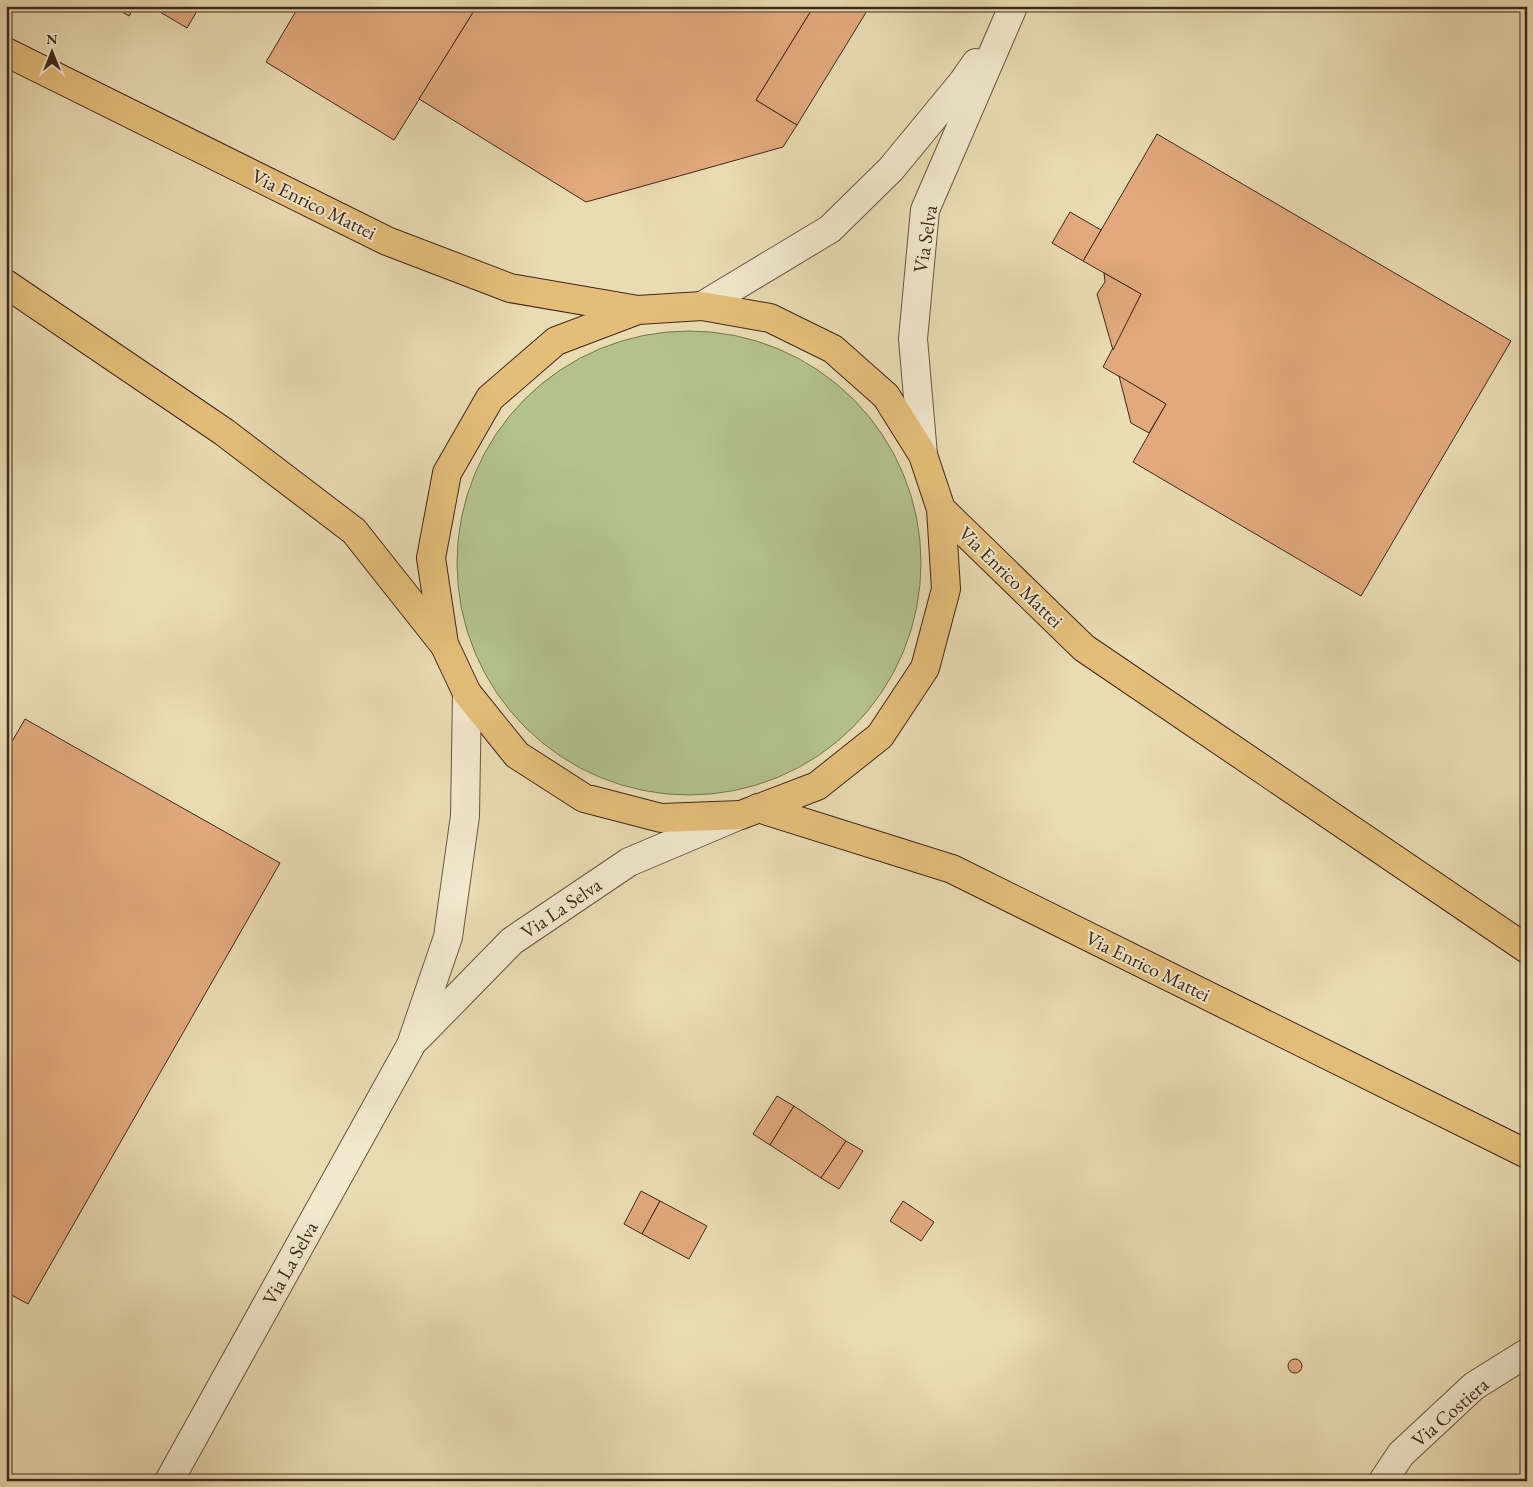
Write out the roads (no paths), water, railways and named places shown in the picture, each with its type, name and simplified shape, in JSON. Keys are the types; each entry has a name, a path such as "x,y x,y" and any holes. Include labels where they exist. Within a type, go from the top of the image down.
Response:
{"main road":[{"name":"Via Enrico Mattei","path":"6,52 387,240 510,288 638,310"},
{"path":"6,284 224,432 354,531 444,644 466,693 517,755 584,798 661,818 749,812 817,786 880,736 925,668 946,589 941,509 923,455 886,396 833,350 770,318 702,306 638,310 556,342 490,398 447,473 431,558 444,644"},
{"name":"Via Enrico Mattei","path":"941,509 1084,648 1527,949"},
{"name":"Via Enrico Mattei","path":"749,812 952,869 1527,1154"}],"street":[{"name":"Via Selva","path":"702,306 830,229 891,170 962,84 1013,8"},
{"name":"Via Selva","path":"923,455 913,339 925,210 1013,8"},
{"name":"Via La Selva","path":"169,1481 411,1045 448,937 465,816 466,693"},
{"name":"Via La Selva","path":"411,1045 512,941 629,862 749,812"},
{"name":"Via Costiera","path":"1383,1481 1401,1454 1474,1386 1527,1353"}]}
